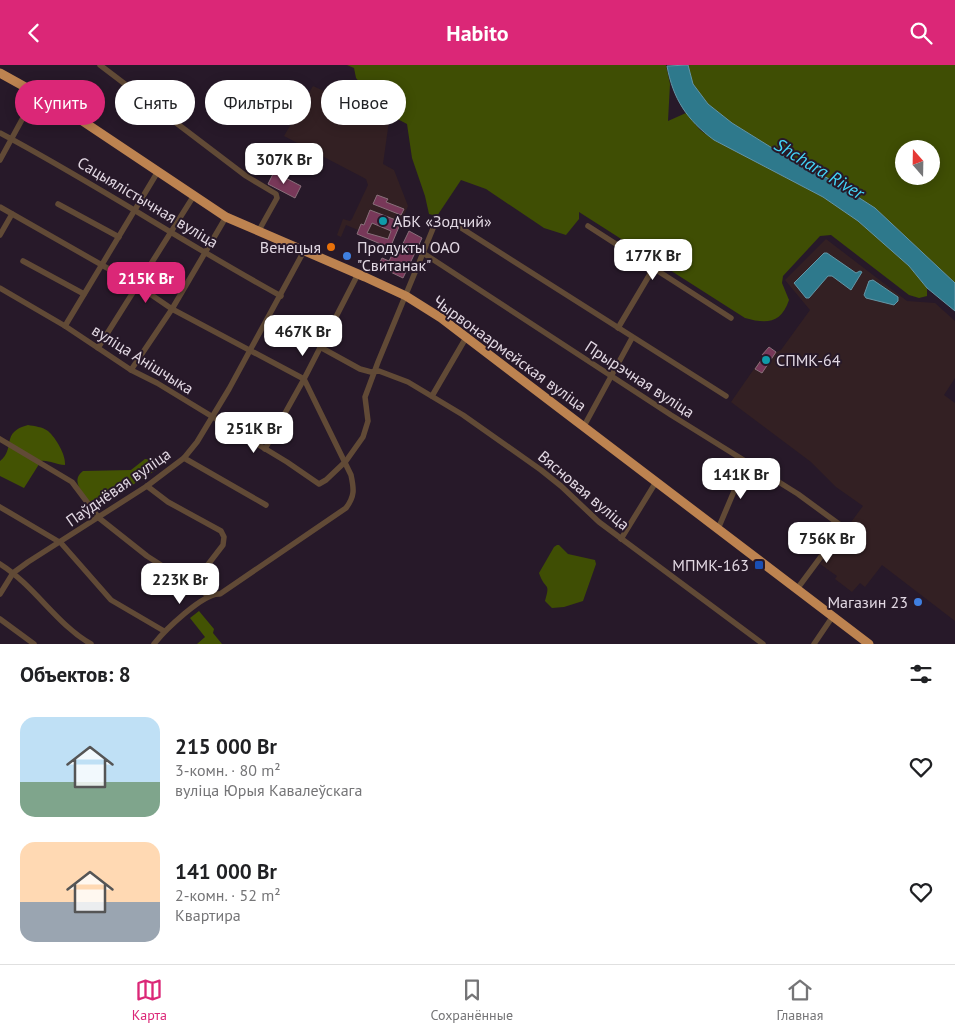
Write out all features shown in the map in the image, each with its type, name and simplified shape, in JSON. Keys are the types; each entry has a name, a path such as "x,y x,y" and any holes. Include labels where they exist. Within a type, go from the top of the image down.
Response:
{"highway":[{"name":"Чырвонаармейская вуліца","path":"0,73 15,81"},
{"name":"Чырвонаармейская вуліца","path":"86,125 226,217 406,296 467,336 869,644"}],"street":[{"path":"100,65 238,170 276,194 277,198 258,232"},
{"path":"0,160 19,125"},
{"name":"Сацыялістычная вуліца","path":"0,133 135,209 281,296"},
{"path":"66,326 157,173"},
{"path":"98,348 193,197"},
{"path":"58,204 119,237"},
{"path":"0,207 137,285 172,309 304,379 346,461 354,488 353,498 346,508 220,594 209,595 164,631 154,644"},
{"path":"0,235 12,214"},
{"path":"131,371 172,309 226,217"},
{"name":"вуліца Анішчыка","path":"0,288 66,326 131,371 157,383 319,484 346,461 363,437 368,421 365,397 434,226 440,221 448,221 455,224 618,328"},
{"path":"588,226 731,318"},
{"name":"Паўднёвая вуліца","path":"0,594 14,573 28,562 61,543 147,486 184,458 213,418 304,251"},
{"name":"Прырэчная вуліца","path":"423,253 612,377 798,494 842,527 797,589"},
{"path":"23,261 84,295"},
{"path":"653,269 618,328 726,395"},
{"path":"265,449 304,379 358,274"},
{"path":"432,396 467,336"},
{"path":"584,426 632,338"},
{"name":"Вясновая вуліца","path":"320,347 360,369 371,372 377,371 408,382 496,437 562,486 599,522 763,644"},
{"path":"0,439 72,482 99,518 147,556 209,595"},
{"path":"184,458 266,505"},
{"path":"718,529 746,463"},
{"path":"621,539 656,482"},
{"path":"147,486 168,502 221,531 224,537 223,545 193,584"},
{"path":"0,507 61,543 111,600 164,631"},
{"path":"0,565 14,573 74,634 91,644"},
{"path":"814,644 832,616"},
{"path":"0,619 34,644"}],"shaded area":[{"path":"313,86 321,90 321,125 388,125 383,164 394,170 408,206 390,248 357,234 358,230 346,225 341,237 337,235 343,219 350,221 352,219 368,185 366,179 284,136 290,125 311,125 311,89"},
{"path":"826,239 907,301 935,303 955,321 955,378 944,395 955,403 955,621 882,565 865,587 860,583 852,592 835,579 837,576 820,564 863,506 836,487 811,462 731,402 764,352 769,347 776,352 781,350 810,310 785,280"}],"green space":[{"path":"347,65 666,65 670,84 668,121 686,113 700,130 714,140 823,197 858,221 909,266 927,288 927,296 919,298 909,295 831,235 820,236 783,276 782,283 789,300 782,314 772,320 760,321 745,318 579,212 579,219 566,235 544,228 486,189 461,180 437,216 429,214 412,158 406,123 406,80 358,80 354,68"},
{"path":"688,65 955,65 955,283 875,208 833,181 777,151 732,123 708,104 693,84"},
{"path":"28,425 44,429 51,434 62,452 65,465 41,461 24,488 0,476 0,461 5,456 14,432"},
{"path":"145,459 156,460 158,464 156,470 104,503 92,505 78,484 79,475 83,471 131,470"},
{"path":"557,545 568,554 595,560 596,564 583,601 564,607 552,608 545,601 547,588 539,573"},
{"path":"199,611 214,629 213,633 222,644 197,644 205,637 190,618"}],"water":[{"path":"688,65 693,84 708,104 732,123 777,151 833,181 875,208 955,283 955,311 927,288 909,266 858,221 823,197 714,140 696,125 677,99 667,66"},
{"path":"824,253 827,253 856,273 862,272 851,290 832,276 828,276 809,298 806,298 794,283"},
{"path":"873,280 898,297 898,301 894,305 866,298 864,295 869,281"}],"building":[{"path":"274,172 301,186 295,198 268,184"},
{"path":"377,195 388,199 386,202 404,209 401,215 373,204"},
{"name":"АБК «Зодчий»","path":"370,210 401,222 390,248 357,234 361,224 364,225","holes":["372,223 391,231 388,239 367,233"]},
{"path":"409,231 422,238 403,278 378,266 382,258 389,261 392,255 396,258"},
{"name":"СПМК-64","path":"769,347 776,352 762,373 755,369 764,356 762,355"}],"place":[{"name":"АБК «Зодчий»","path":"383,221"},
{"name":"Венецыя","path":"331,247"},
{"name":"Продукты ОАО \"Свитанак\"","path":"347,256"},
{"name":"СПМК-64","path":"766,360"},
{"name":"МПМК-163","path":"759,565"},
{"name":"Магазин 23","path":"918,602"}],"water label":[{"name":"Shchara River","path":"819,169"}]}
